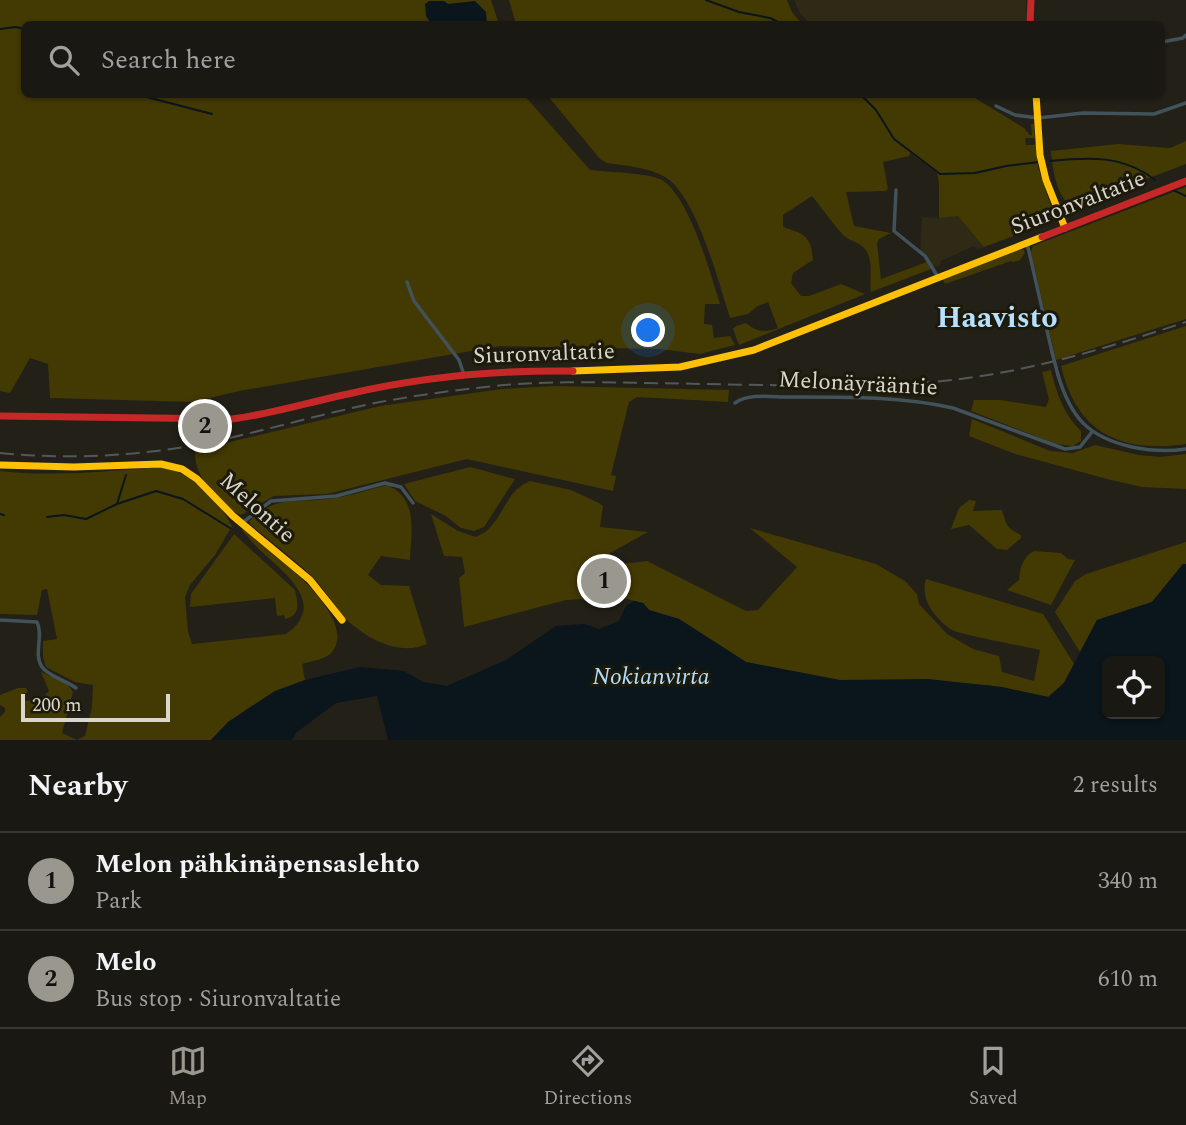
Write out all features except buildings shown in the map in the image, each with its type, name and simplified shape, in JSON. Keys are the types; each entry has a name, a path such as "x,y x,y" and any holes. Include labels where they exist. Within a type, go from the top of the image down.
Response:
{"street":[{"path":"1030,21 1031,0"},
{"path":"1165,41 1186,35"},
{"path":"1036,98 1040,155 1046,180 1065,228"},
{"path":"996,106 1015,115 1038,118 1083,113 1154,114 1186,103"},
{"name":"Siuronvaltatie","path":"0,416 232,419 264,415 351,393 464,375 525,370 643,370 714,361 754,350 1186,181"},
{"path":"896,190 893,227 895,234 925,256 938,277"},
{"path":"1027,243 1058,375 1072,411 1092,432 1106,440 1157,452 1186,449"},
{"path":"407,282 414,301 459,360 464,375"},
{"name":"Melonäyrääntie","path":"735,403 743,398 766,396 836,396 936,404 1065,449 1080,447 1092,432"},
{"name":"Melontie","path":"0,465 40,467 161,464 182,469 197,479 233,516 310,580 342,620"},
{"path":"242,523 271,501 324,497 385,483 401,487 412,503"},
{"path":"0,620 37,622 40,629 39,660 43,669 76,688"}],"shaded area":[{"path":"0,0 491,0 498,21 21,21 21,98 527,98 590,170 654,177 670,187 689,217 720,304 705,304 704,324 712,325 714,338 730,336 735,345 700,354 659,349 500,346 239,391 193,402 50,398 48,364 30,358 10,393 0,391"},
{"path":"509,0 787,0 800,21 515,21"},
{"path":"794,0 1026,0 1026,21 807,21"},
{"path":"549,98 975,98 1024,128 1030,135 1031,124 1034,124 1035,138 1025,138 1026,145 1034,145 1036,142 1038,167 1052,209 1053,221 984,247 958,216 939,218 937,173 910,153 909,156 883,162 888,189 886,191 846,192 854,226 891,233 877,243 881,279 927,262 931,269 871,292 870,263 866,250 844,236 812,196 783,215 783,227 806,237 811,246 813,260 793,273 791,283 801,296 809,296 841,284 865,294 739,345 733,329 736,326 746,323 765,331 778,328 768,302 748,314 730,318 705,241 687,202 676,187 665,177 651,171 607,163 600,159"},
{"path":"1186,141 1186,164 1073,207 1067,203 1056,182 1051,151 1118,144 1170,148"},
{"path":"1186,187 1186,319 1056,360 1031,252 1033,246"},
{"path":"958,216 984,247 978,249 974,246 934,267 920,251 922,217 939,218"},
{"path":"1019,249 1025,253 1020,260 945,284 942,278"},
{"path":"1186,326 1186,444 1141,445 1122,441 1105,434 1090,423 1068,389 1061,366"},
{"path":"1051,370 1062,403 1081,431 1081,441 1073,446 1056,444 971,411 974,400 1000,400 1046,407 1049,399 1042,372"},
{"path":"553,386 729,390 728,402 637,397 629,402 611,475 616,476 613,491 467,459 327,494 274,496 241,515 225,505 209,489 195,459 196,450 380,406 502,389"},
{"path":"972,419 1050,451 1073,453 1095,445 1139,455 1160,457 1186,454 1186,489 1142,487 1015,454 969,436"},
{"path":"163,467 174,470 204,489 232,526 215,555 190,585 185,597 188,632 192,644 286,634 298,623 303,611 303,600 298,589 253,544 243,528 289,566 323,602 334,621 337,637 332,652 322,659 302,664 305,680 254,705 211,740 77,740 85,736 92,707 93,685 75,682 46,667 43,641 57,639 47,589 42,590 37,615 0,614 0,471 62,473"},
{"path":"470,467 515,479 484,527 474,531 461,528 446,516 415,501 404,484"},
{"path":"530,481 571,490 599,503 603,506 600,527 648,532 594,562 594,567 647,561 746,611 758,610 797,567 750,528 876,564 905,581 917,594 919,604 947,634 973,649 999,656 1002,672 1034,681 1040,650 950,629 930,607 925,594 926,579 1043,614 1074,664 1064,683 1049,697 987,685 845,682 746,662 679,619 649,610 643,603 623,598 611,598 605,605 592,606 582,599 566,600 464,627 459,578 465,573 462,557 444,556 431,514 458,531 476,537 492,526 515,491"},
{"path":"387,485 397,491 409,507 412,527 410,560 381,556 368,575 381,585 409,586 427,644 417,647 385,644 356,628 343,616 310,574 249,521 268,507 277,504 334,498"},
{"path":"969,500 976,501 973,511 1002,510 1007,525 1021,535 1021,538 1007,550 997,549 969,525 951,529 959,508"},
{"path":"234,534 295,590 297,604 294,615 285,619 284,615 277,616 275,598 190,607 191,594"},
{"path":"1186,542 1186,564 1183,564 1152,602 1097,620 1080,652 1055,612 1075,581 1086,574"},
{"path":"1034,551 1061,553 1068,559 1075,560 1051,605 1007,590 1019,580 1023,563"},
{"path":"41,672 67,683 73,692 62,733 77,740 0,740 0,717 5,708 0,705 0,695 26,688 28,692 21,695 23,701 35,700 48,705 45,695 49,691"}],"water":[{"path":"429,1 444,1 448,4 475,1 486,12 487,21 429,21 425,4"},
{"name":"Nokianvirta","path":"1183,564 1186,564 1186,740 388,740 377,696 336,703 297,732 292,740 211,740 228,722 275,691 305,680 360,667 404,671 423,682 447,686 506,660 556,626 584,624 599,629 619,621 626,606 634,601 643,603 649,610 679,619 746,662 840,680 928,679 1002,687 1048,697 1064,683 1097,620 1152,602"}],"waterway":[{"path":"706,0 776,21"},
{"path":"0,29 21,28"},
{"path":"150,98 212,114"},
{"path":"864,98 876,110 894,139 940,174 975,173 1039,162"},
{"path":"1050,161 1092,159 1118,162 1155,180"},
{"path":"1173,190 1186,196"},
{"path":"47,517 64,515 86,519 117,504 126,475"},
{"path":"117,504 156,491 183,499 230,528"},
{"path":"0,514 4,515"}],"railway":[{"path":"0,453 81,456 162,450 216,441 380,402 513,384 588,382 848,385 951,380 1053,362 1186,322"}],"traffic: slow":[{"path":"1036,98 1040,155 1046,180 1065,228"},
{"path":"573,371 680,367 754,350 1042,237"},
{"path":"0,465 74,467 161,464 182,469 197,479 233,516 310,580 342,620"}],"traffic: jam":[{"path":"1030,21 1031,0"},
{"path":"1042,237 1186,181"},
{"path":"0,416 232,419 431,379 488,373 573,371"}],"place":[{"name":"Melo","path":"205,426"},
{"name":"Melon pähkinäpensaslehto","path":"604,581"}],"district":[{"name":"Haavisto","path":"997,318"}]}
